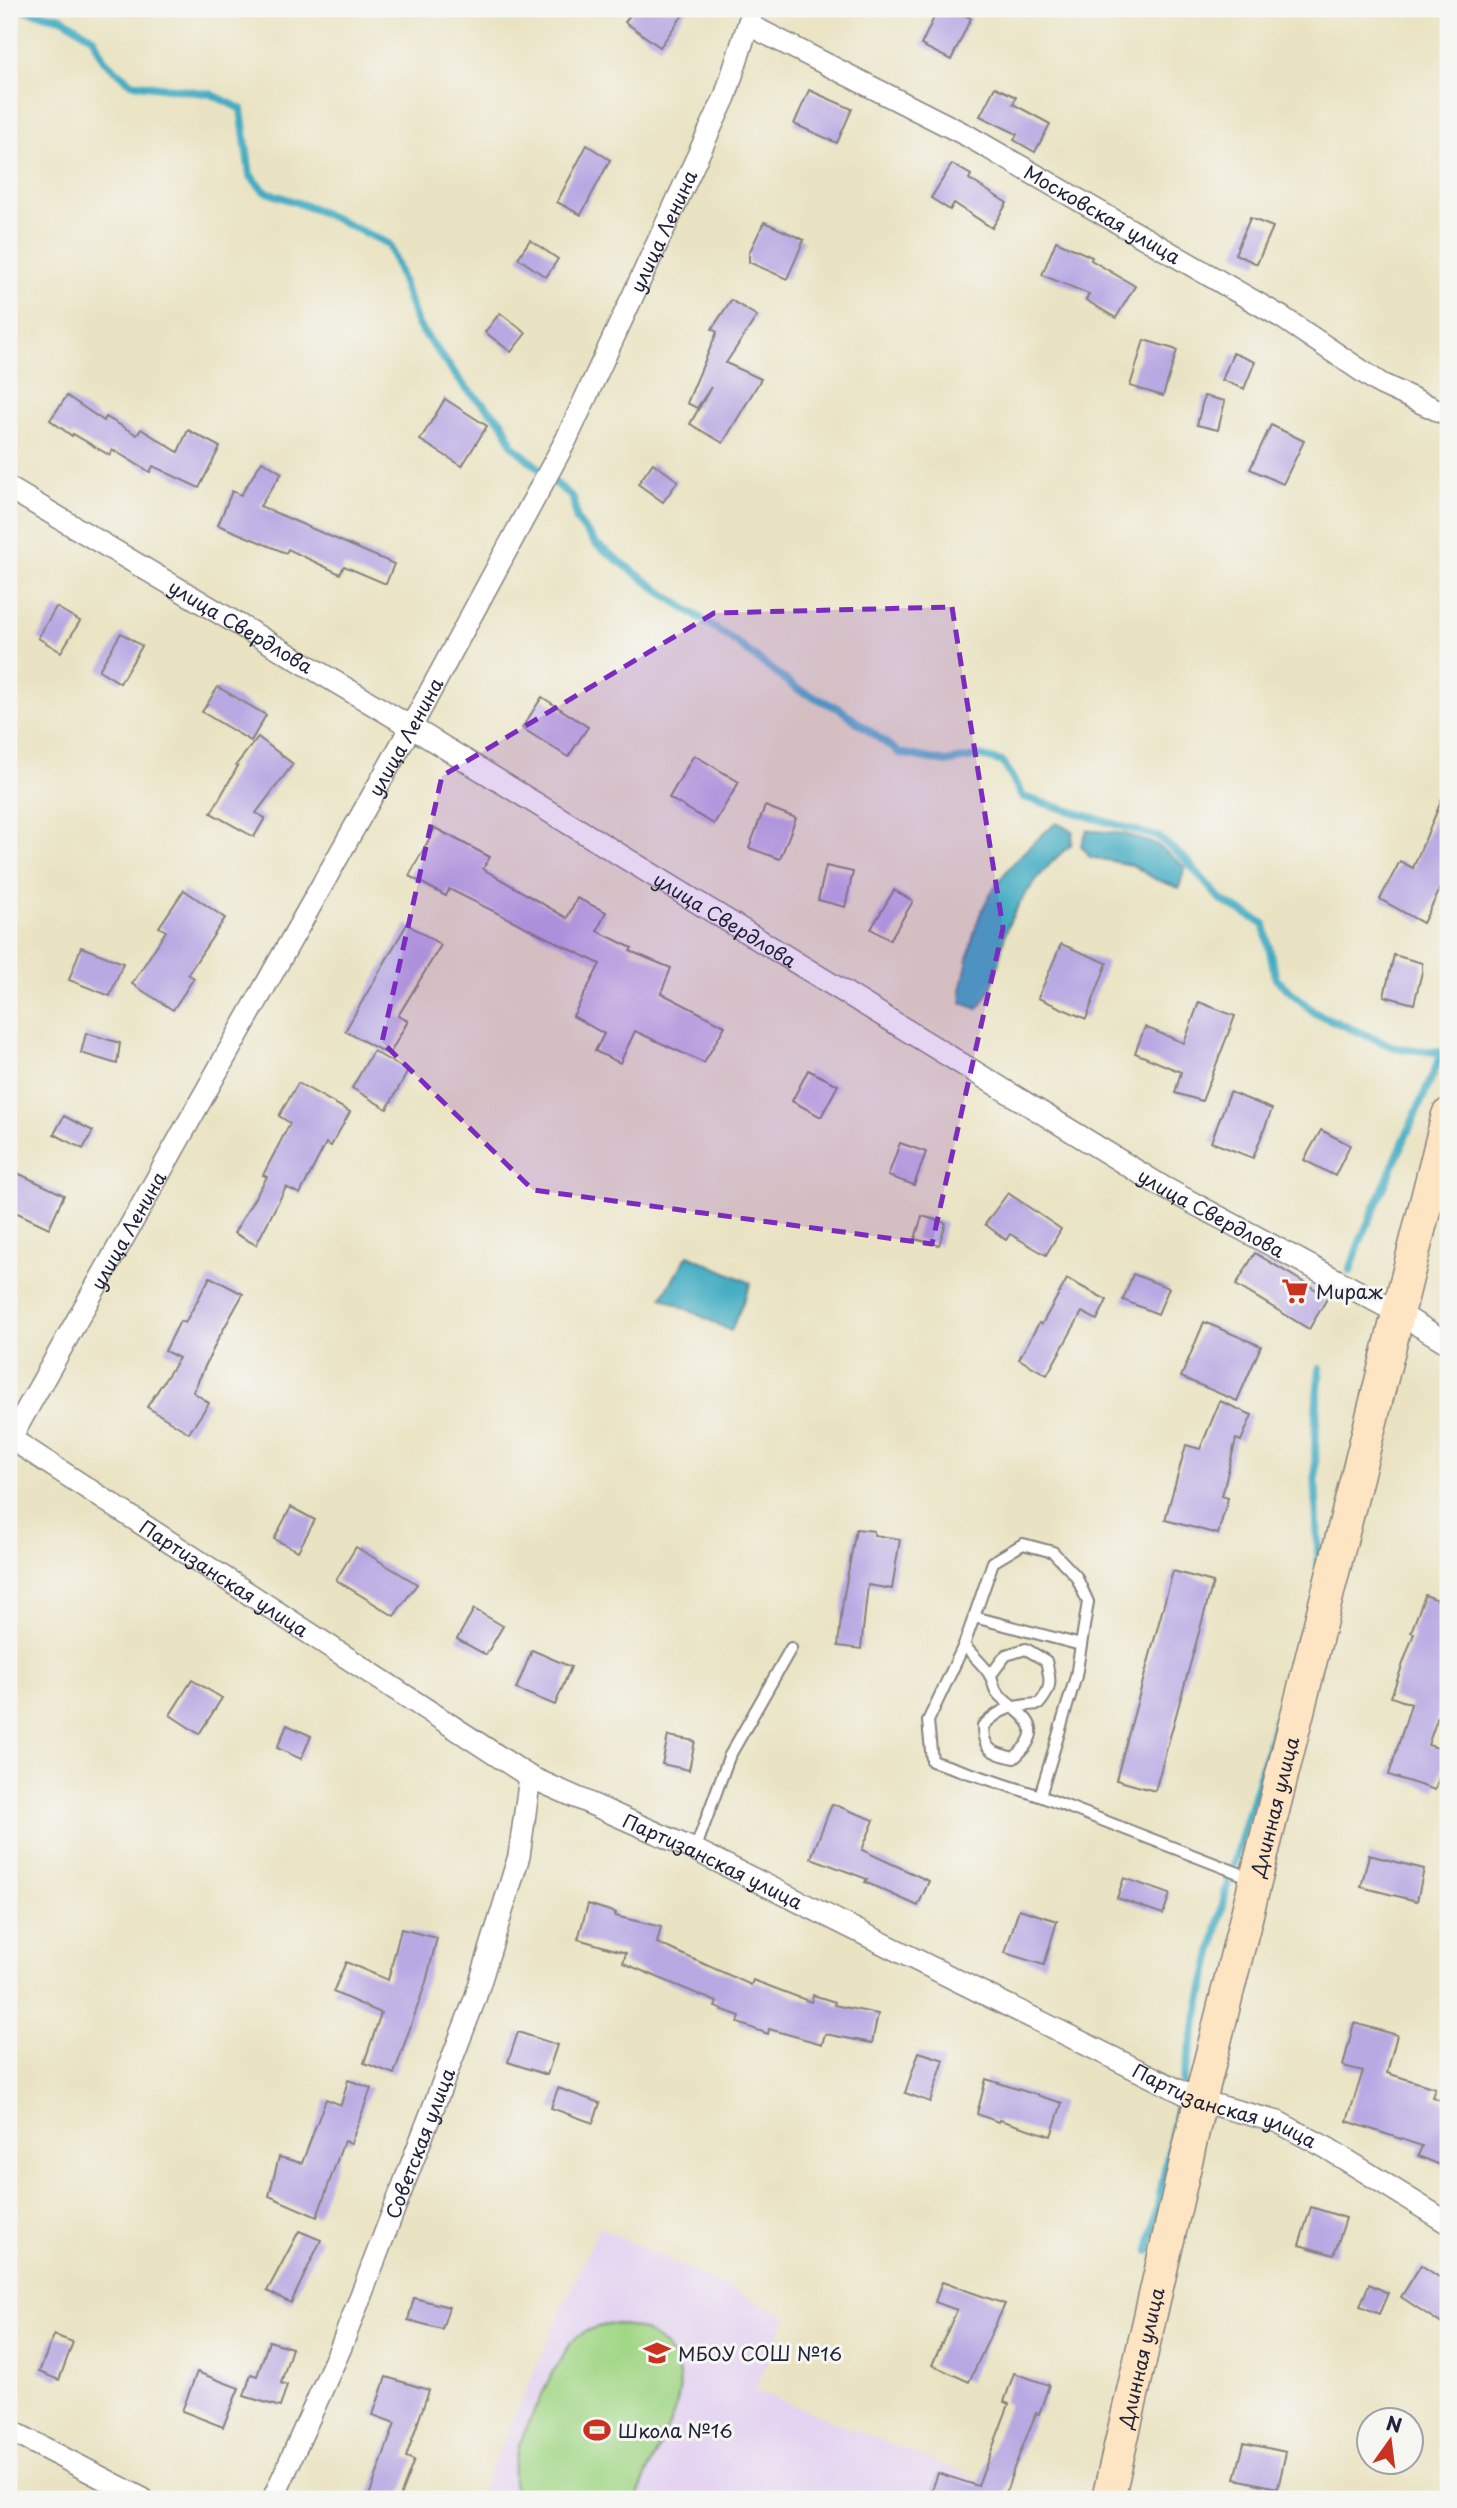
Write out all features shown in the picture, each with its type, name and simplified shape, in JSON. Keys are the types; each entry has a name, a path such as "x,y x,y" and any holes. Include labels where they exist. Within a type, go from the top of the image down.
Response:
{"main road":[{"name":"Длинная улица","path":"1108,2499 1200,2101 1448,1115"}],"street":[{"name":"Московская улица","path":"751,17 968,136 1283,318 1381,384 1448,415"},
{"name":"улица Ленина","path":"9,1440 411,727 566,440 725,97 751,17"},
{"name":"улица Свердлова","path":"9,488 411,727 1163,1187 1398,1313 1448,1343"},
{"name":"Партизанская улица","path":"9,1440 530,1777 695,1850 1200,2101 1278,2123 1327,2148 1448,2223"},
{"name":"Советская улица","path":"272,2499 341,2347 475,1999 519,1856 530,1777"},
{"path":"9,2430 143,2499"}],"lane":[{"path":"1040,1796 1076,1676 1087,1602 1076,1576 1053,1552 1023,1544 993,1562 964,1645 928,1721 932,1761 1040,1796 1257,1880"},
{"path":"974,1617 1081,1645"},
{"path":"964,1645 990,1676 996,1693 1014,1706 1029,1724 1031,1735 1027,1746 1014,1758 994,1754 983,1740 983,1726 997,1712 1014,1706 1039,1704 1048,1694 1051,1682 1046,1661 1027,1649 1006,1655 990,1676"},
{"path":"695,1850 729,1757 791,1648"}],"highlighted area":[{"path":"952,607 1003,928 932,1244 533,1190 382,1042 442,776 714,613"}],"shaded area":[{"name":"МБОУ СОШ №16","path":"599,2227 787,2316 755,2390 1023,2497 1022,2499 477,2499"}],"green space":[{"name":"Школа №16","path":"617,2324 643,2331 660,2341 673,2358 680,2383 676,2408 636,2499 518,2499 513,2477 517,2451 561,2359 581,2334"}],"water":[{"path":"1056,823 1073,831 1071,845 1042,873 1024,896 1010,921 993,982 985,1000 978,1009 962,1003 961,990 973,938 978,919 989,897 1014,862"},
{"path":"1087,830 1125,834 1157,845 1185,867 1179,888 1155,879 1132,865 1090,857 1081,845"},
{"path":"688,1255 751,1283 731,1331 662,1297"}],"building":[{"path":"635,9 687,9 660,47 625,22"},
{"path":"938,9 950,9 971,18 951,60 921,45"},
{"path":"995,87 1016,97 1013,104 1050,124 1035,152 1014,140 1017,134 980,116"},
{"path":"809,90 852,109 837,143 794,124"},
{"path":"587,145 610,160 581,215 557,202"},
{"path":"952,164 971,175 969,179 1007,203 992,228 954,203 950,210 931,198"},
{"path":"1250,218 1273,227 1257,264 1235,254"},
{"path":"764,222 804,240 787,279 749,262 749,253"},
{"path":"530,240 558,259 546,277 518,258"},
{"path":"1056,241 1092,257 1091,260 1135,286 1116,318 1086,300 1089,294 1042,275"},
{"path":"731,300 757,316 726,363 761,379 723,443 690,424 711,387 697,408 687,403 717,332 712,329"},
{"path":"500,313 526,333 511,352 485,332"},
{"path":"1144,340 1177,350 1163,396 1130,386"},
{"path":"1233,353 1255,362 1244,389 1222,380"},
{"path":"67,396 104,421 106,417 137,435 141,429 178,452 188,430 220,447 199,488 153,466 150,472 113,450 109,455 73,434 72,436 50,420"},
{"path":"1204,396 1225,401 1218,430 1197,425"},
{"path":"445,399 487,426 462,466 420,440"},
{"path":"1271,425 1304,441 1283,484 1250,469"},
{"path":"262,461 282,473 260,506 394,564 386,584 344,566 340,574 288,549 286,553 218,525 232,491 241,495"},
{"path":"653,463 678,481 663,502 638,484"},
{"path":"56,607 80,621 61,652 38,638"},
{"path":"121,633 142,646 120,683 99,670"},
{"path":"218,687 266,715 251,741 202,712"},
{"path":"542,697 588,727 568,757 522,728"},
{"path":"258,737 293,764 256,813 265,818 254,837 211,813 238,766 236,765"},
{"path":"694,755 739,782 714,824 669,798"},
{"path":"1448,785 1448,874 1423,923 1380,899 1400,861 1413,868"},
{"path":"765,806 796,818 780,859 749,848"},
{"path":"435,828 490,857 483,869 567,918 577,898 606,912 597,931 632,948 630,951 671,968 661,993 725,1026 704,1063 635,1031 620,1063 595,1051 604,1034 573,1016 600,964 449,889 446,896 409,876"},
{"path":"826,866 853,872 845,907 818,900"},
{"path":"184,890 225,918 188,974 194,978 173,1010 132,984 166,931 159,927"},
{"path":"894,890 913,901 890,940 871,929"},
{"path":"407,924 441,945 398,1016 408,1021 389,1055 345,1031"},
{"path":"1061,944 1107,963 1086,1019 1038,998"},
{"path":"81,947 123,963 110,996 69,980"},
{"path":"1394,955 1422,963 1414,1004 1384,996"},
{"path":"1199,1002 1235,1016 1202,1101 1175,1093 1181,1072 1135,1053 1145,1027 1184,1043"},
{"path":"86,1033 120,1043 117,1064 81,1053"},
{"path":"373,1051 408,1071 387,1109 352,1088"},
{"path":"808,1070 838,1085 821,1117 792,1101"},
{"path":"298,1083 350,1112 331,1146 326,1143 300,1194 286,1187 256,1245 234,1233 267,1177 263,1175 290,1123 279,1116"},
{"path":"1230,1092 1272,1109 1253,1158 1211,1142"},
{"path":"64,1116 93,1131 83,1149 54,1134"},
{"path":"1321,1130 1350,1145 1335,1176 1304,1160"},
{"path":"900,1143 926,1152 914,1185 888,1176"},
{"path":"9,1169 64,1195 49,1228 9,1209"},
{"path":"1008,1193 1061,1229 1046,1255 1010,1234 1006,1240 985,1224"},
{"path":"922,1216 946,1223 939,1245 915,1239"},
{"path":"1255,1253 1328,1297 1309,1329 1236,1285"},
{"path":"1133,1274 1169,1288 1158,1314 1123,1300"},
{"path":"210,1277 243,1294 193,1392 209,1403 189,1433 147,1407 179,1358 165,1351 180,1321 185,1323"},
{"path":"1067,1279 1107,1300 1097,1320 1082,1312 1047,1375 1019,1359"},
{"path":"1204,1322 1261,1346 1237,1401 1181,1377"},
{"path":"1220,1401 1252,1415 1241,1441 1236,1439 1222,1496 1228,1498 1218,1534 1165,1520 1186,1445 1200,1449"},
{"path":"291,1507 315,1520 298,1551 274,1539"},
{"path":"856,1529 900,1539 892,1589 868,1585 861,1649 838,1646"},
{"path":"356,1547 417,1584 394,1616 336,1580"},
{"path":"1173,1571 1213,1582 1155,1791 1116,1780"},
{"path":"1425,1595 1448,1604 1448,1688 1428,1745 1448,1751 1435,1790 1389,1775 1411,1704 1391,1697"},
{"path":"474,1609 503,1626 486,1655 457,1639"},
{"path":"532,1650 571,1667 555,1705 516,1689"},
{"path":"192,1680 222,1698 199,1734 170,1715"},
{"path":"287,1725 311,1736 301,1759 277,1748"},
{"path":"668,1736 695,1741 689,1770 662,1764"},
{"path":"832,1804 874,1820 862,1850 929,1881 918,1906 865,1882 867,1879 811,1858"},
{"path":"1369,1855 1424,1869 1417,1901 1361,1887"},
{"path":"1124,1878 1170,1894 1163,1914 1117,1898"},
{"path":"588,1904 616,1913 615,1916 661,1927 657,1943 751,1985 753,1980 811,2002 813,1995 835,2002 834,2005 878,2014 872,2043 825,2034 822,2044 769,2029 768,2034 738,2023 740,2016 715,2007 717,2002 623,1963 626,1953 578,1939"},
{"path":"1019,1909 1057,1921 1044,1965 1005,1953"},
{"path":"401,1929 437,1938 426,1982 394,2074 364,2063 381,2013 333,1992 346,1962 388,1980"},
{"path":"1354,2023 1397,2035 1387,2073 1435,2088 1432,2097 1448,2103 1448,2168 1418,2156 1422,2146 1347,2121 1363,2071 1343,2066"},
{"path":"518,2032 557,2045 547,2075 508,2062"},
{"path":"919,2052 944,2060 930,2102 905,2093"},
{"path":"986,2079 1062,2103 1051,2136 977,2114"},
{"path":"348,2080 371,2088 351,2143 344,2141 317,2217 269,2196 279,2157 302,2163 326,2099 341,2105"},
{"path":"558,2088 600,2103 593,2123 551,2108"},
{"path":"1311,2207 1346,2218 1334,2255 1299,2245"},
{"path":"299,2231 321,2240 291,2303 267,2291"},
{"path":"1421,2265 1448,2283 1448,2328 1401,2297"},
{"path":"942,2282 1005,2304 969,2382 932,2365 957,2310 935,2302"},
{"path":"1369,2284 1388,2293 1379,2314 1360,2306"},
{"path":"414,2298 449,2307 442,2329 408,2320"},
{"path":"54,2335 73,2342 59,2380 39,2372"},
{"path":"269,2341 292,2348 281,2383 287,2385 280,2407 244,2396 251,2374 257,2376"},
{"path":"197,2372 239,2388 223,2427 182,2411"},
{"path":"1014,2373 1049,2385 1004,2499 929,2499 938,2473 978,2486 1009,2404 1004,2402"},
{"path":"386,2377 429,2390 406,2457 414,2460 399,2499 368,2499 395,2423 373,2415"},
{"path":"1244,2443 1286,2452 1278,2488 1235,2479"}],"waterway":[{"path":"20,9 62,18 93,38 104,60 131,83 211,94 241,109 250,175 264,191 312,208 389,244 418,325 464,386 503,423 513,446 573,498 577,520 596,544 661,592 733,640 797,689 840,709 899,753 946,762 980,756 1003,762 1023,797 1158,837 1186,860 1221,900 1264,924 1276,979 1315,1013 1396,1048 1448,1053"},
{"path":"1350,1271 1359,1244 1442,1053"},
{"path":"1319,1575 1315,1447 1320,1369"},
{"path":"1234,1864 1301,1635"},
{"path":"1183,2081 1228,1882"},
{"path":"1149,2251 1178,2105"}],"place":[{"name":"Мираж","path":"1295,1291"},
{"name":"МБОУ СОШ №16","path":"657,2353"},
{"name":"Школа №16","path":"597,2430"}]}
